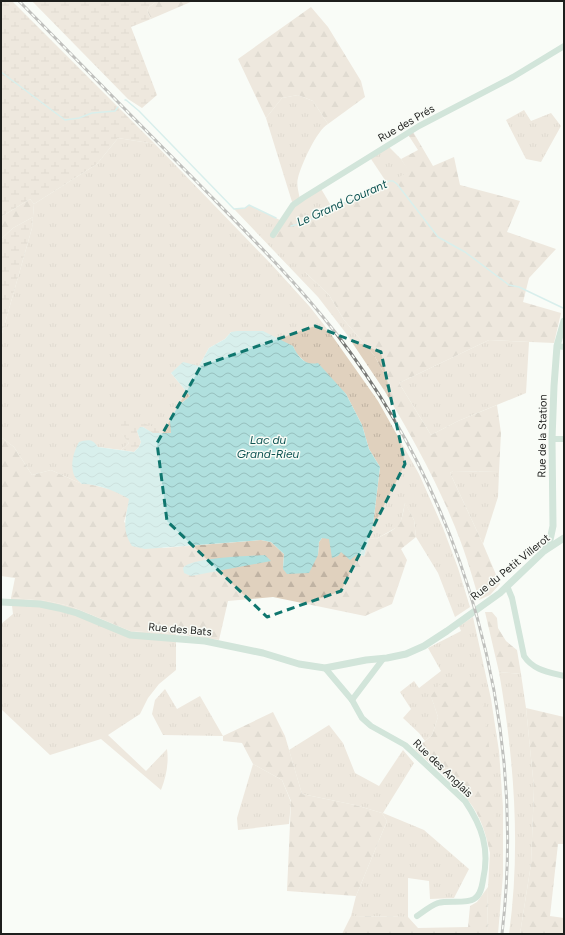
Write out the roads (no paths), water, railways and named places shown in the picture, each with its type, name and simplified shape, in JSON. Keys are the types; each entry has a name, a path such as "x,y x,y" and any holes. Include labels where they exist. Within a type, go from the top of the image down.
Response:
{"street":[{"name":"Rue des Prés","path":"272,235 293,205 302,198 419,126 513,77 564,46"},
{"name":"Rue de la Station","path":"544,551 550,540 553,526 552,439 554,386 564,321"},
{"path":"552,439 564,439"},
{"name":"Rue du Petit Villerot","path":"383,659 406,654 424,646 447,631 500,593 544,551 564,538"},
{"path":"508,586 512,598 524,656 528,664 535,668 564,676"},
{"name":"Rue des Bats","path":"1,602 40,604 77,613 130,635 205,641 263,653 298,664 325,668 383,659"},
{"path":"352,700 383,659"},
{"name":"Rue des Anglais","path":"325,668 352,700 362,718 371,726 405,745 465,801 471,810 484,839 486,854 485,873 482,888 475,899 432,905 417,916"}],"water":[{"name":"Lac du Grand-Rieu","path":"263,331 293,346 302,360 313,364 318,363 346,394 362,425 369,449 380,467 373,525 364,556 358,554 350,560 341,552 338,556 332,558 329,539 322,538 319,542 318,555 309,573 287,574 283,569 284,554 271,542 261,540 145,549 132,546 125,529 129,499 107,488 82,484 75,477 72,463 75,450 79,442 90,440 98,447 134,452 139,447 141,442 137,431 140,427 143,427 153,433 171,433 170,421 177,407 190,396 171,373 183,362 199,366 209,348 225,339 231,332"},
{"path":"265,555 271,561 191,576 184,573 183,568 188,564 209,559"}],"waterway":[{"name":"Le Grand Courant","path":"1,72 65,120 79,118 92,113 115,111 118,107"},
{"name":"Le Grand Courant","path":"125,100 139,111 234,209 245,208 249,205 276,218"},
{"name":"Le Grand Courant","path":"291,226 306,222 389,181 393,181 397,184 438,237 465,252 509,285 519,287 563,308"}],"railway":[{"path":"19,1 250,236 319,312 335,332 381,398 420,468 452,541 477,617 495,695 505,774 507,854 502,934"}]}
